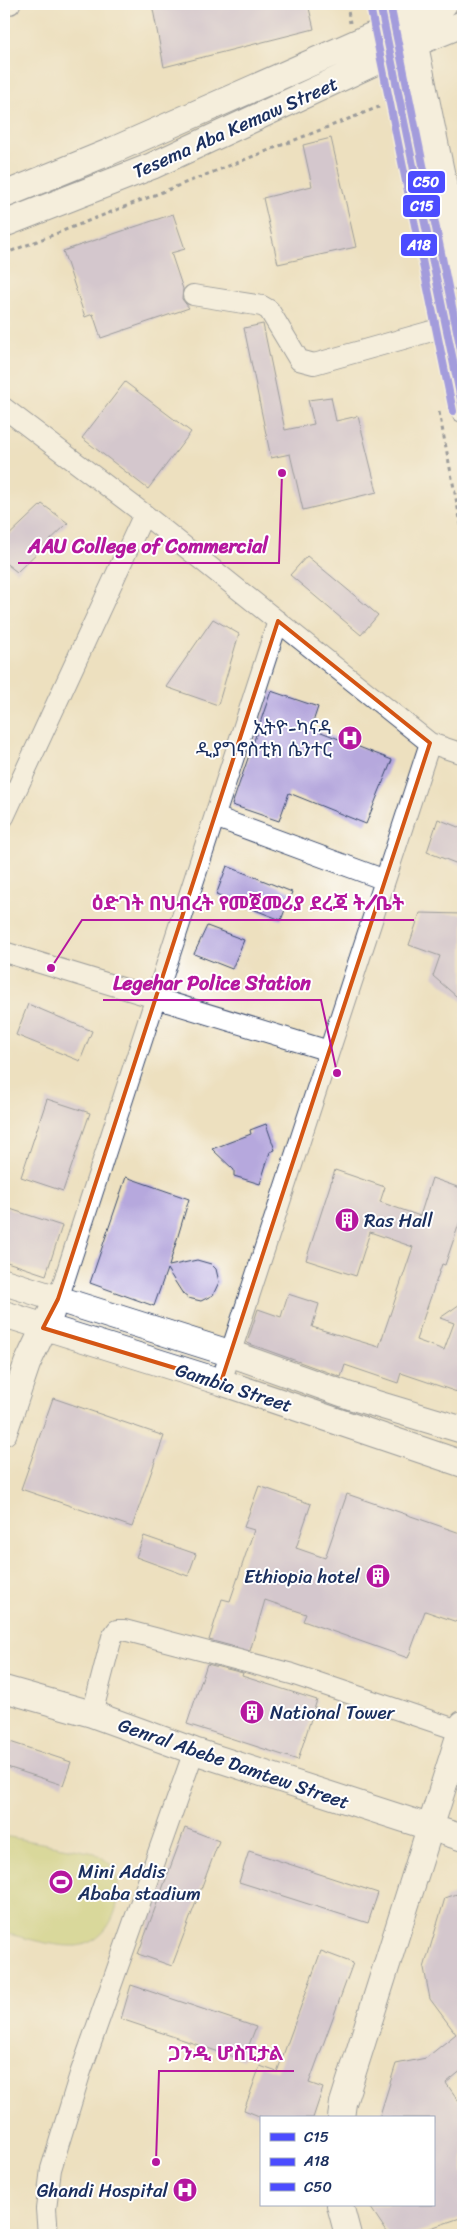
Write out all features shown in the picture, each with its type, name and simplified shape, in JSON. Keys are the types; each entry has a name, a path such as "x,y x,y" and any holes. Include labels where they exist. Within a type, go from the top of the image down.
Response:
{"main road":[{"path":"380,4 463,409"},
{"name":"Tesema Aba Kemaw Street","path":"4,195 107,153 385,30 407,11 444,4"},
{"path":"407,11 416,43 463,278"},
{"name":"Tesema Aba Kemaw Street","path":"4,224 152,166 392,56 416,43 463,24"},
{"name":"Gambia Street","path":"4,1282 230,1353 350,1396 463,1430"},
{"path":"4,1432 27,1364 58,1299"},
{"name":"Gambia Street","path":"4,1314 43,1328 221,1382 463,1464"},
{"name":"Genral Abebe Damtew Street","path":"5,1691 92,1714 194,1751 463,1838"},
{"path":"341,2116 343,2103 462,1728"},
{"path":"340,2206 348,2235"}],"street":[{"path":"4,5 10,4"},
{"path":"193,295 262,306 269,310 299,360 314,364 446,327"},
{"path":"4,408 144,514 430,743 461,755"},
{"path":"4,817 144,514"},
{"path":"58,1299 278,622"},
{"path":"221,1382 430,743"},
{"path":"215,817 385,880"},
{"path":"4,952 329,1051"},
{"path":"92,1714 112,1637 117,1630 124,1630 292,1674 462,1728"},
{"path":"48,2235 46,2209 51,2169 80,2074 194,1751"}],"path":[{"path":"4,254 379,106"},
{"path":"453,2235 463,2232"}],"highlighted area":[{"path":"278,621 430,743 221,1382 43,1328 58,1299"}],"green space":[{"name":"Mini Addis Ababa stadium","path":"4,1836 95,1853 113,1867 118,1885 118,1897 112,1920 106,1930 88,1943 76,1946 49,1944 4,1933"}],"building":[{"path":"152,4 308,4 314,29 164,67"},
{"path":"331,138 356,247 278,264 263,198 312,186 303,145"},
{"path":"173,214 185,249 171,253 183,289 182,299 189,308 101,338 93,314 85,317 63,251"},
{"path":"263,324 285,430 314,424 308,400 331,397 336,421 358,416 377,492 303,510 290,454 271,458 244,328"},
{"path":"125,382 191,432 148,489 82,438"},
{"path":"42,504 68,523 17,572 4,562 4,540"},
{"path":"307,556 378,615 361,635 290,575"},
{"path":"213,619 239,634 218,705 166,687"},
{"path":"271,691 318,707 311,728 392,760 366,824 289,793 279,821 232,805"},
{"path":"438,819 463,829 463,866 427,852"},
{"path":"227,866 292,892 281,920 216,895"},
{"path":"420,913 463,914 463,1002 433,976 440,956 409,945"},
{"path":"207,926 244,940 232,969 194,954"},
{"path":"28,1004 92,1031 80,1061 16,1035"},
{"path":"47,1099 90,1113 63,1191 21,1177"},
{"path":"266,1124 275,1150 270,1152 260,1184 234,1176 234,1170 212,1149 251,1134 250,1130"},
{"path":"335,1170 385,1187 380,1202 420,1216 432,1178 463,1189 463,1212 445,1265 442,1264 416,1340 444,1350 454,1323 440,1318 463,1302 463,1394 401,1373 398,1383 345,1365 341,1377 247,1343 258,1309 281,1317 288,1294 319,1304 312,1327 379,1347 413,1247 370,1232 356,1276 306,1260"},
{"path":"126,1177 189,1199 169,1266 197,1260 211,1264 216,1269 219,1282 213,1295 201,1301 188,1298 183,1294 167,1269 154,1306 90,1283"},
{"path":"4,1207 62,1226 46,1275 4,1261"},
{"path":"53,1398 164,1436 132,1527 21,1489"},
{"path":"259,1486 311,1504 296,1548 325,1558 347,1494 463,1534 463,1624 425,1611 408,1658 303,1621 306,1614 265,1600 250,1651 209,1640 222,1599 230,1601 254,1530 244,1527"},
{"path":"144,1536 196,1554 188,1576 136,1557"},
{"name":"National Tower","path":"207,1664 243,1673 242,1676 317,1700 298,1760 187,1724"},
{"path":"4,1740 71,1762 63,1785 4,1766"},
{"path":"185,1828 219,1841 172,1966 138,1954"},
{"path":"249,1851 378,1893 368,1923 239,1882"},
{"path":"463,1892 463,2069 446,2083 463,2107 463,2217 410,2235 389,2235 370,2206 434,2206 434,2116 380,2116 396,2064 426,2058 456,2034 430,1999 424,1968 445,1898"},
{"path":"321,1951 353,1963 309,2083 323,2088 314,2116 260,2116 244,2110 260,2066 277,2072"},
{"path":"131,1985 256,2027 243,2060 121,2019"}],"transit line":[{"name":"C15","path":"380,4 463,409"},
{"name":"C50","path":"390,4 463,360"},
{"name":"A18","path":"370,6 453,411"}],"place":[{"name":"AAU College of Commercial","path":"282,473"},
{"name":"ኢትዮ-ካናዳ ዲያግኖስቲክ ሴንተር","path":"350,738"},
{"name":"ዕድገት በህብረት የመጀመሪያ ደረጃ ት/ቤት","path":"51,968"},
{"name":"Legehar Police Station","path":"337,1073"},
{"name":"Ras Hall","path":"347,1220"},
{"name":"Ethiopia hotel","path":"378,1576"},
{"name":"National Tower","path":"252,1712"},
{"name":"Mini Addis Ababa stadium","path":"61,1882"},
{"name":"ጋንዲ ሆስፒታል","path":"156,2162"},
{"name":"Ghandi Hospital","path":"185,2190"}]}
